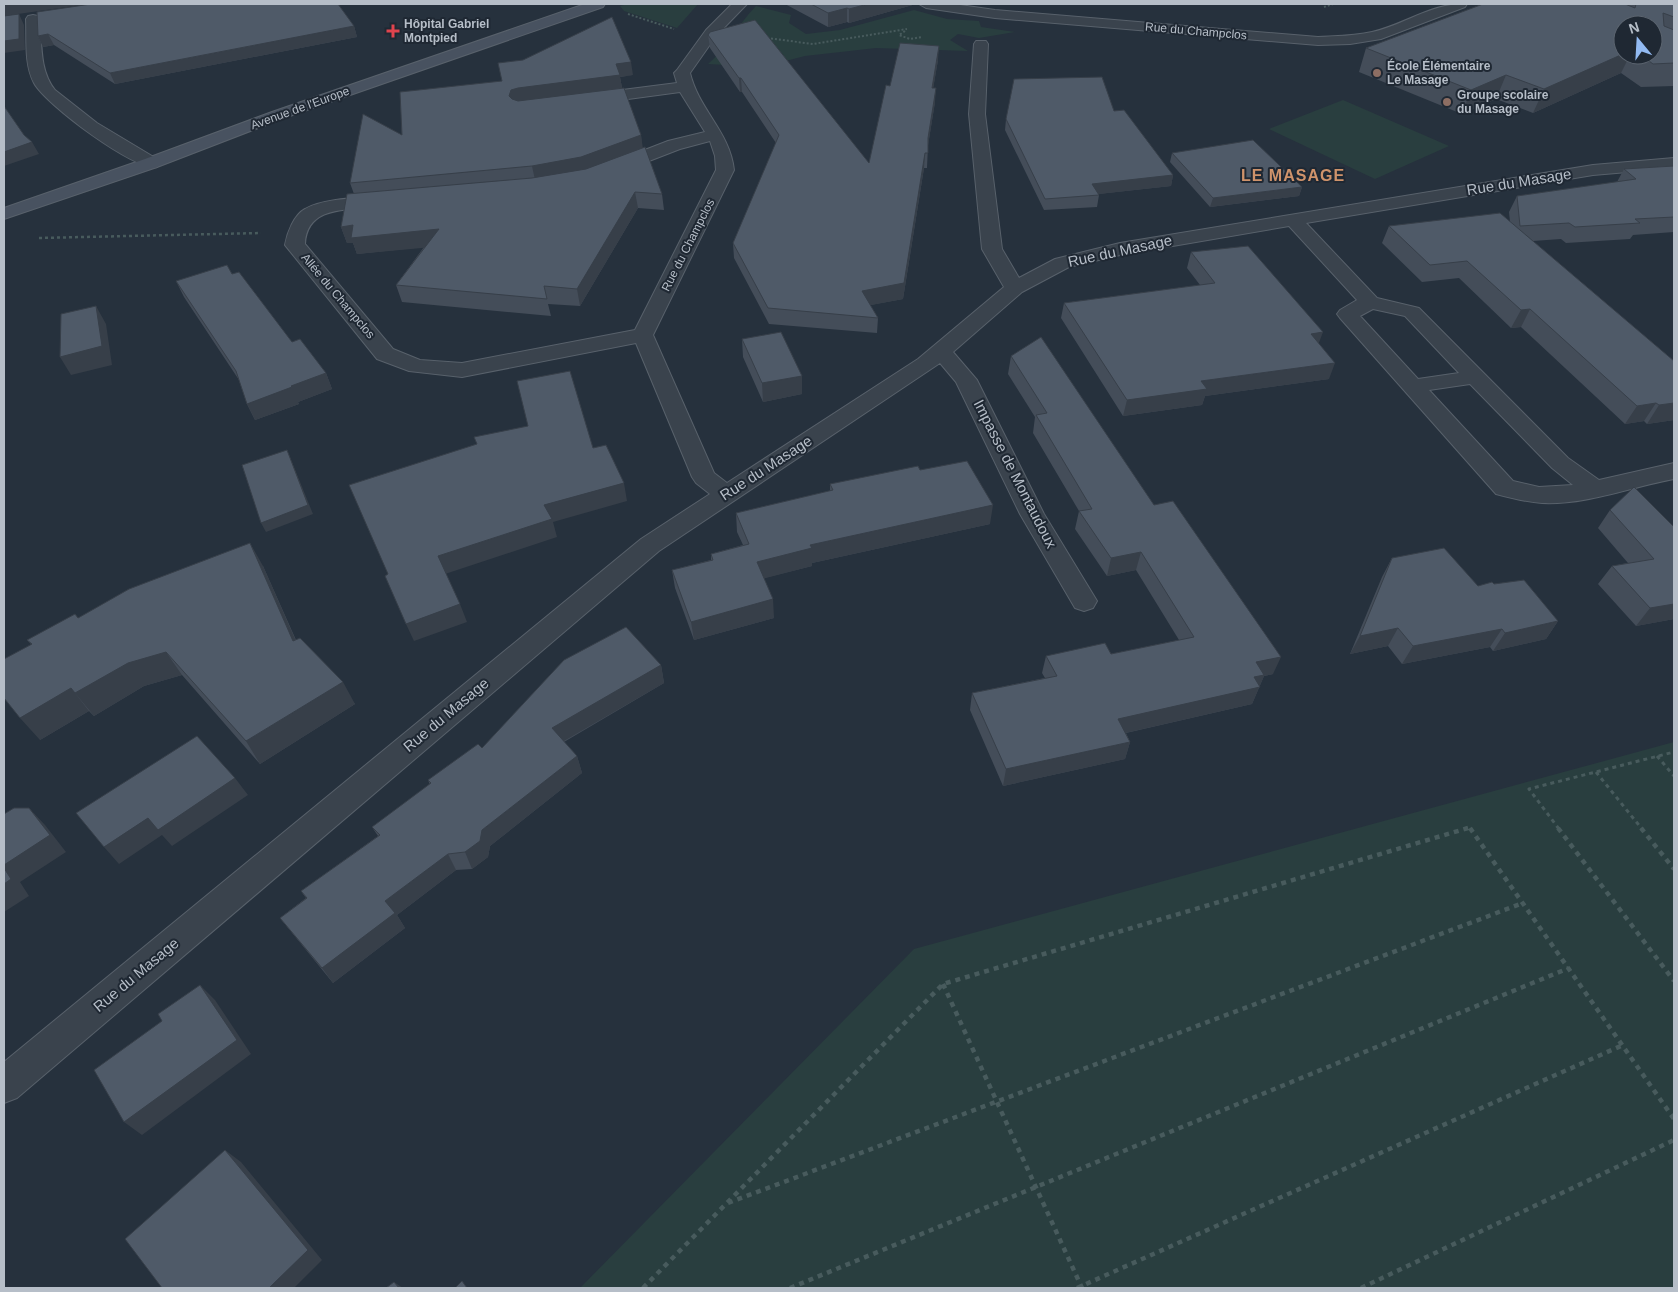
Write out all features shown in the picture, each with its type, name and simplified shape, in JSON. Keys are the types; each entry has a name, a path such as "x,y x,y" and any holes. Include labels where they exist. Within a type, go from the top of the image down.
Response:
{"main road":[{"name":"Avenue de l'Europe","path":"4,214 151,163 278,115 597,4"}],"street":[{"path":"578,101 684,87 682,73 711,34 740,4"},
{"name":"Rue du Champclos","path":"926,4 958,10 1128,18 1295,39 1350,40 1376,36 1460,4"},
{"path":"33,19 37,66 42,84 55,100 151,163"},
{"path":"981,44 977,114 992,249 1015,288"},
{"name":"Rue du Champclos","path":"643,335 725,170 726,156 715,134 684,87"},
{"path":"596,175 674,145 715,134"},
{"name":"Rue du Masage","path":"4,1085 650,545 725,494 926,364 1015,288 1062,263 1120,249 1593,170 1674,163"},
{"path":"296,232 311,213 338,205 397,200"},
{"path":"1292,219 1370,302 1412,312 1560,464 1596,490"},
{"name":"Allée du Champclos","path":"296,232 295,245 385,354 417,366 462,370 643,335"},
{"path":"1370,302 1347,314 1505,488 1543,495 1596,490 1674,471"},
{"path":"643,335 704,477 725,494"},
{"name":"Impasse de Montaudoux","path":"940,351 966,380 1032,514 1084,601"},
{"path":"1413,386 1476,377"}],"path":[{"path":"597,4 677,29 813,44 908,29"},
{"path":"33,238 296,232"},
{"path":"1674,752 1529,789 1674,981"},
{"path":"1657,756 1674,776"},
{"path":"1596,772 1674,869"},
{"path":"643,1288 943,984 1470,827 1674,1119"},
{"path":"725,1204 1523,903"},
{"path":"790,1288 1569,968"},
{"path":"943,984 1080,1288 1622,1045"},
{"path":"1361,1288 1674,1140"}],"green space":[{"path":"628,4 698,4 677,28 624,11 620,6"},
{"path":"756,6 791,15 789,23 806,34 840,30 914,10 947,19 979,21 981,27 1015,32 979,38 958,34 950,40 968,51 876,48 805,56 762,67 708,64 721,51"},
{"path":"1343,100 1449,146 1375,179 1269,129"},
{"path":"1674,742 1674,1288 580,1288 914,949"}],"building":[{"path":"91,4 338,4 354,26 110,73 48,34 38,36 37,12"},
{"path":"811,4 868,4 828,13"},
{"path":"1483,4 1625,4 1635,8 1636,4 1674,4 1674,17 1663,13 1664,26 1674,30 1674,63 1663,64 1663,15 1613,15 1613,58 1544,89 1506,75 1471,90 1366,48"},
{"path":"19,14 19,39 4,41 4,16"},
{"path":"612,17 631,62 616,64 620,75 518,88 511,90 509,96 518,101 624,88 641,135 581,157 532,166 350,183 363,114 402,135 400,92 502,81 498,63 523,60"},
{"path":"755,20 869,163 886,85 890,86 900,43 939,46 932,88 936,88 928,138 928,153 925,153 904,283 862,291 878,318 768,308 733,243 779,135 741,78 739,78 708,35 710,32"},
{"path":"1102,77 1114,111 1124,110 1173,175 1092,184 1099,195 1045,199 1006,119 1014,79"},
{"path":"4,106 24,135 32,142 4,152"},
{"path":"1253,140 1302,187 1213,198 1172,153"},
{"path":"645,147 662,194 635,192 577,289 544,286 547,299 396,285 439,229 351,238 353,225 341,227 347,194 532,178 586,169"},
{"path":"1674,166 1674,217 1635,219 1640,223 1575,227 1569,223 1520,226 1517,196 1636,179 1624,169"},
{"path":"1500,213 1674,361 1674,403 1637,406 1530,309 1521,310 1467,261 1430,265 1389,226"},
{"path":"1248,246 1323,332 1311,334 1335,363 1201,381 1207,389 1127,400 1064,303 1215,283 1191,252"},
{"path":"227,265 232,274 239,272 292,342 300,339 326,373 247,404 236,371 176,281"},
{"path":"96,306 102,346 60,357 61,314"},
{"path":"781,332 802,376 762,383 742,339"},
{"path":"1041,337 1154,505 1173,501 1281,657 1256,662 1264,675 1254,677 1260,687 1118,719 1130,742 1006,769 972,693 1057,676 1046,656 1105,643 1111,654 1194,637 1141,552 1111,558 1079,511 1092,509 1036,415 1047,413 1011,356"},
{"path":"570,371 593,448 606,445 624,483 544,505 552,519 438,556 460,604 406,624 385,576 388,574 349,485 477,444 474,437 528,426 517,381"},
{"path":"287,450 308,505 261,523 242,465"},
{"path":"967,461 993,505 810,545 812,548 757,562 773,599 691,622 672,570 713,560 711,554 749,544 736,513 833,490 830,484 918,466 920,470"},
{"path":"1634,487 1674,527 1674,604 1650,608 1612,566 1654,559 1610,510"},
{"path":"250,543 293,641 300,638 343,682 246,741 166,652 128,663 75,693 71,688 20,718 4,698 4,659 32,644 27,640 75,614 78,618 129,589"},
{"path":"1444,548 1478,586 1492,582 1494,584 1524,580 1558,621 1505,633 1502,629 1413,646 1398,628 1360,636 1392,558"},
{"path":"626,627 661,665 552,728 577,756 482,830 480,841 465,852 448,854 385,901 395,913 322,968 280,918 307,898 301,891 380,835 372,827 431,783 428,780 478,744 482,748 564,660"},
{"path":"197,736 235,778 158,830 148,818 104,847 76,813"},
{"path":"14,808 29,808 50,835 4,865 4,814"},
{"path":"4,868 11,879 4,884"},
{"path":"200,985 237,1040 124,1122 94,1070 162,1021 158,1014"},
{"path":"225,1150 308,1250 269,1288 162,1288 125,1239"},
{"path":"462,1281 467,1288 455,1288"},
{"path":"394,1282 399,1288 386,1288"}],"place":[{"name":"Hôpital Gabriel Montpied","path":"393,31"},
{"name":"École Élémentaire Le Masage","path":"1377,73"},
{"name":"Groupe scolaire du Masage","path":"1447,102"}],"district":[{"name":"LE MASAGE","path":"1293,175"}]}
